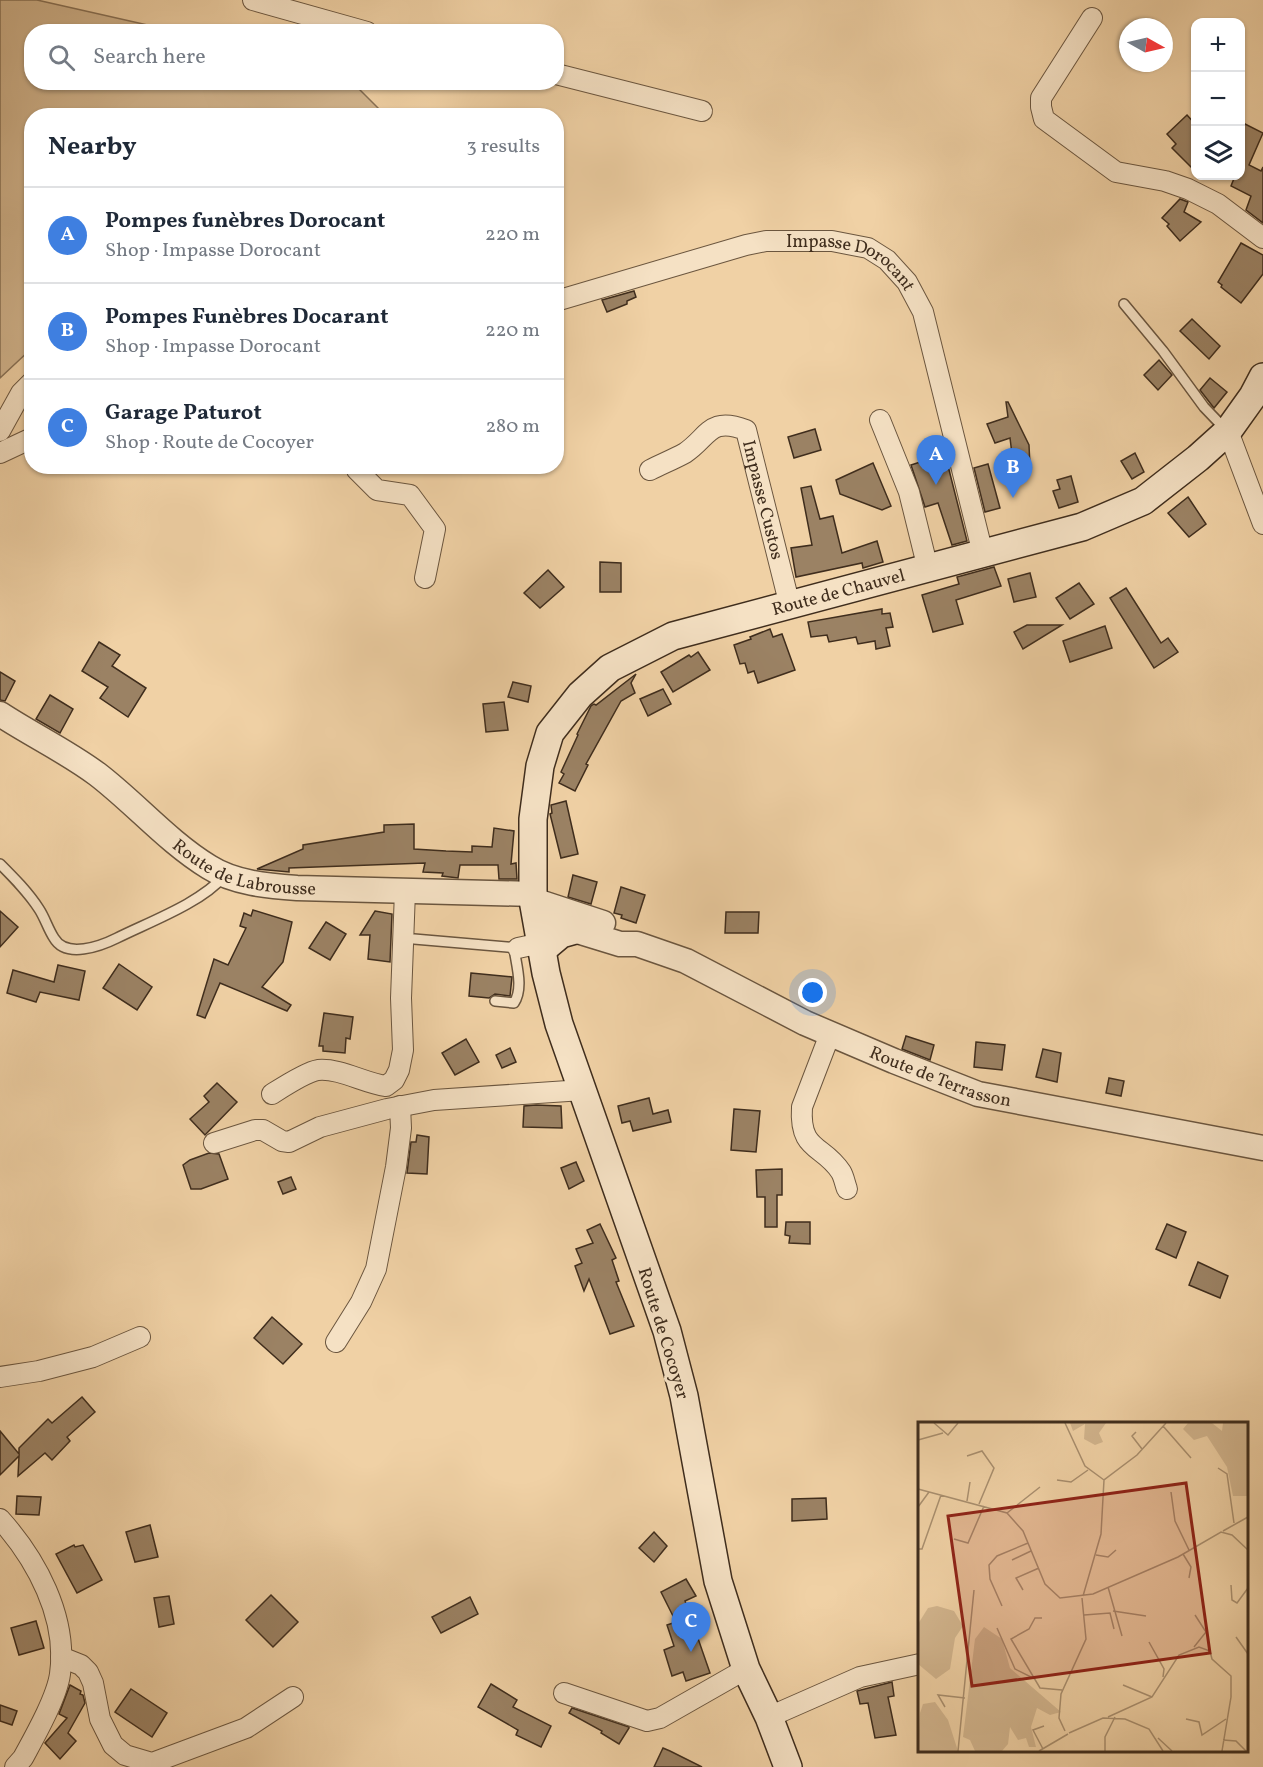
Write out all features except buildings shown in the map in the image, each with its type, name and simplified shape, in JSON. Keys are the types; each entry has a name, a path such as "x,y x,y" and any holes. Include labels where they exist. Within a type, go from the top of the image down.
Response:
{"main road":[{"name":"Route de Chauvel","path":"531,929 533,819 540,766 550,733 580,695 610,668 673,636 1082,528 1143,501 1228,431 1253,396 1263,377"},
{"path":"531,929 561,934 575,930"},
{"name":"Route de Cocoyer","path":"531,929 559,1024 667,1331 684,1396 718,1581 746,1669 769,1718 788,1767"}],"street":[{"path":"253,0 338,24"},
{"path":"1092,18 1041,98 1044,119 1116,172 1165,181 1188,189 1218,204 1263,238"},
{"path":"564,76 702,111"},
{"name":"Impasse Dorocant","path":"564,299 766,241 832,241 868,248 878,254 887,260 907,282 924,312 983,554"},
{"path":"0,431 24,390"},
{"path":"880,420 909,492 928,569"},
{"name":"Impasse Custos","path":"650,470 686,452 709,430 717,427 747,430 790,606"},
{"path":"1228,431 1263,524"},
{"path":"0,453 24,442"},
{"path":"361,474 377,489 410,495 435,529 425,578"},
{"name":"Route de Labrousse","path":"0,714 53,744 98,775 167,835 209,867 225,875 268,886 405,891 531,929"},
{"path":"272,1094 318,1070 345,1074 377,1085 386,1086 394,1080 399,1070 403,1050 401,998 405,891"},
{"name":"Route de Terrasson","path":"531,929 624,930 637,944"},
{"name":"Route de Terrasson","path":"575,930 620,944 637,944 686,961 830,1034 978,1094 1263,1148"},
{"path":"830,1034 802,1107 801,1119 809,1142 841,1172 848,1190"},
{"path":"214,1143 255,1130 263,1130 282,1142 289,1142 320,1127 400,1106 434,1100 583,1090"},
{"path":"336,1342 361,1302 376,1269 396,1167 401,1128 400,1106"},
{"path":"0,1377 39,1371 93,1357 140,1337"},
{"path":"0,1518 31,1558 52,1603 61,1641 60,1675 56,1691 23,1758 15,1767"},
{"path":"61,1657 81,1665 88,1672 93,1683 100,1719 113,1745 125,1755 152,1763 246,1728 293,1697"},
{"path":"769,1718 860,1677 918,1664"},
{"path":"564,1693 647,1720 660,1718 746,1669"}],"lane":[{"path":"1124,304 1163,351 1204,407 1228,431"},
{"path":"0,864 41,911 54,940 60,945 79,949 104,944 201,896 225,875"},
{"path":"414,939 531,929 518,977 517,1000 514,1003 495,1001"}],"shaded area":[{"path":"0,0 37,0 143,24 24,24 24,90 360,90 378,108 24,108 24,356 0,378"}],"place":[{"name":"Pompes funèbres Dorocant","path":"936,485"},
{"name":"Pompes Funèbres Docarant","path":"1013,498"},
{"name":"Garage Paturot","path":"691,1652"}]}
